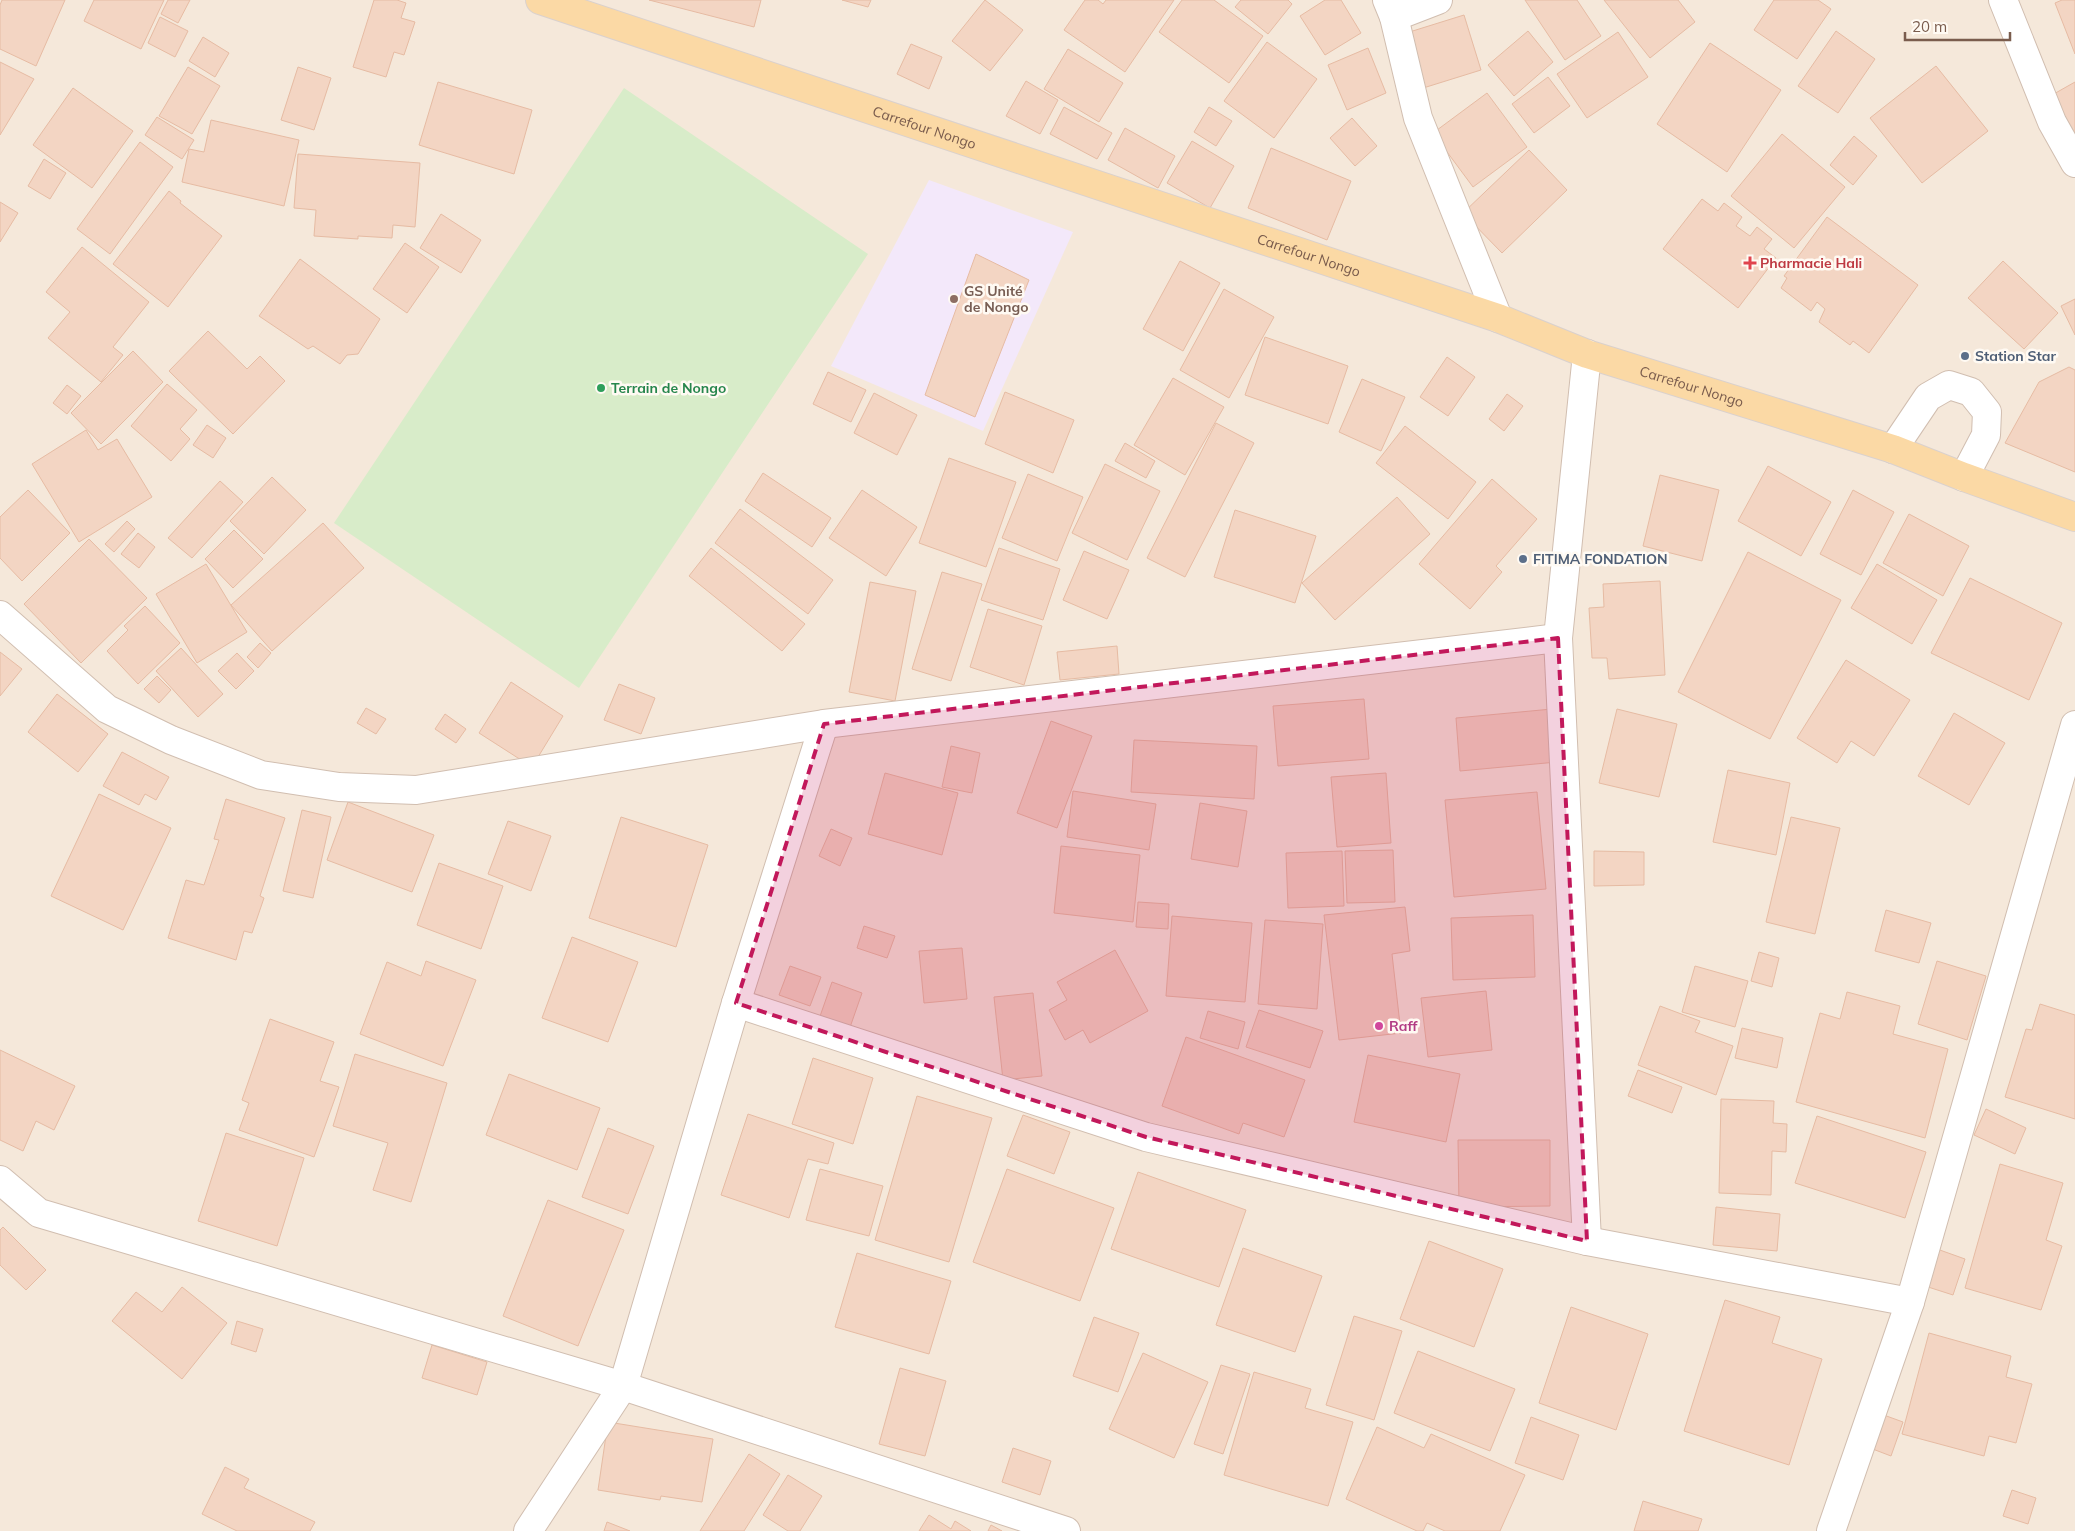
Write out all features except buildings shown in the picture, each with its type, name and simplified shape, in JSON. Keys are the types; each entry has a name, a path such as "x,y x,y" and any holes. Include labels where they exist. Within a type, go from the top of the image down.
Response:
{"main road":[{"name":"Carrefour Nongo","path":"540,0 1498,318 1587,354 1893,449 2075,517"}],"street":[{"path":"1438,0 1390,8 1418,118 1498,318"},
{"path":"2003,0 2052,122 2075,163"},
{"path":"1587,354 1558,638 1587,1241"},
{"path":"1893,449 1928,397 1949,385 1971,392 1987,412 1986,435 1964,477"},
{"path":"0,615 107,709 171,740 261,775 339,787 416,790 824,724 1558,638"},
{"path":"528,1531 623,1386 736,1003 824,724"},
{"path":"1831,1531 1910,1302 2075,725"},
{"path":"736,1003 1146,1138 1587,1241 1910,1302"},
{"path":"0,1180 38,1213 623,1386 1066,1531"}],"highlighted area":[{"path":"1558,638 1587,1241 1146,1137 736,1003 824,724"}],"shaded area":[{"path":"0,0 2075,0 2075,1531 0,1531"},
{"name":"GS Unité de Nongo","path":"929,180 1073,232 983,431 831,366"}],"green space":[{"name":"Terrain de Nongo","path":"624,88 868,254 579,688 334,523"}],"place":[{"name":"Pharmacie Hali","path":"1750,263"},
{"name":"GS Unité de Nongo","path":"954,299"},
{"name":"Station Star","path":"1965,356"},
{"name":"Terrain de Nongo","path":"601,388"},
{"name":"FITIMA FONDATION","path":"1523,559"},
{"name":"Raff","path":"1379,1026"}]}
